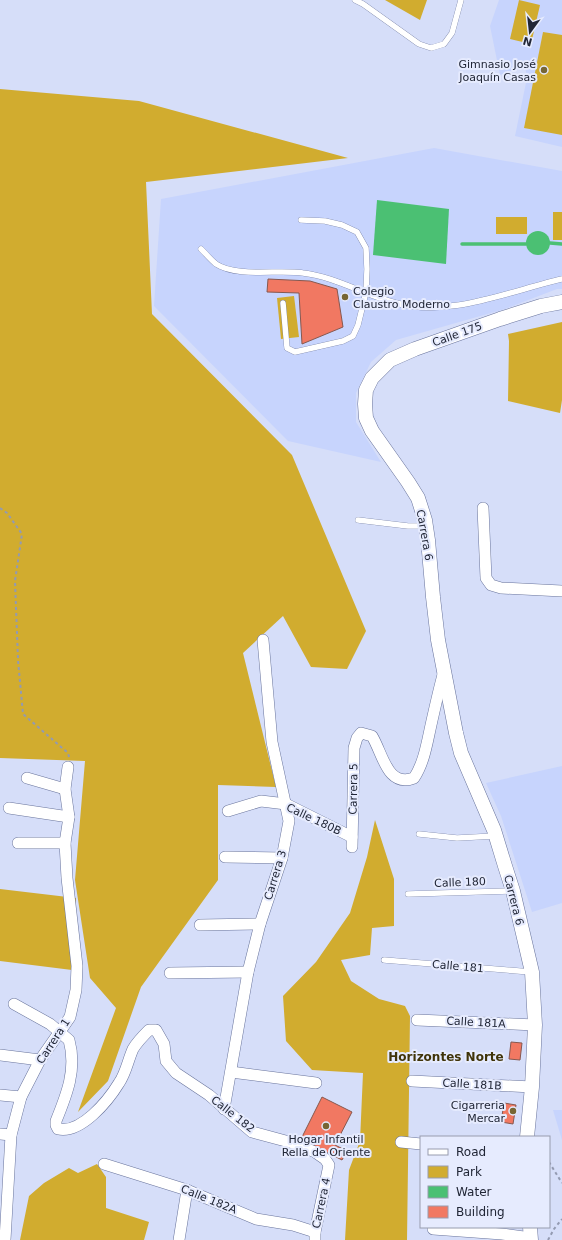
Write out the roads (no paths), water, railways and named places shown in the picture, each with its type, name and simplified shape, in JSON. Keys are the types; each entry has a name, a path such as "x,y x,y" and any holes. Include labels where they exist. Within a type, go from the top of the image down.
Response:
{"street":[{"name":"Calle 175","path":"366,390 372,378 379,369 396,357 500,319 541,306 562,302"},
{"name":"Carrera 6","path":"366,390 366,418 372,431 418,498 426,526 438,640 460,753 495,836 513,891 532,972 535,1025 532,1087 527,1136"},
{"path":"483,508 486,578 491,585 523,589 562,591"},
{"name":"Carrera 3","path":"224,1109 248,972 260,924 282,858 290,822 272,742 263,640"},
{"name":"Carrera 6","path":"362,733 372,736 392,776 404,781 414,778 418,772 427,742 444,671"},
{"name":"Carrera 5","path":"352,842 354,748 357,738 362,733"},
{"name":"Carrera 1","path":"6,1240 3,1217 12,1135 20,1098 40,1060 70,1017 76,990 76,972 65,843 69,817 65,789 68,767"},
{"path":"27,778 65,789"},
{"name":"Calle 180B","path":"228,811 261,801 286,804 352,842"},
{"path":"9,808 69,817"},
{"path":"18,843 65,843"},
{"path":"225,857 282,858"},
{"path":"200,925 260,924"},
{"path":"170,973 248,972"},
{"path":"14,1004 50,1024 60,1032"},
{"name":"Calle 181A","path":"417,1020 535,1025"},
{"name":"Calle 182","path":"60,1032 69,1040 73,1061 68,1092 56,1121 58,1129 65,1130 75,1127 99,1110 120,1082 134,1047 149,1030 156,1030 164,1044 166,1061 176,1072 209,1095 252,1132 293,1143 315,1152 325,1159 329,1165"},
{"path":"0,1055 40,1060"},
{"path":"231,1072 316,1083"},
{"name":"Calle 181B","path":"412,1080 532,1087"},
{"path":"0,1095 20,1098"},
{"path":"0,1134 12,1135"},
{"path":"400,1142 420,1144"},
{"name":"Calle 182A","path":"104,1164 187,1190 256,1219 292,1225 315,1236"},
{"name":"Carrera 4","path":"315,1236 329,1165"},
{"path":"179,1240 187,1190"},
{"path":"432,1229 531,1235"}],"lane":[{"path":"355,0 363,4 419,44 431,48 444,44 452,33 461,0"},
{"path":"283,303 287,348 295,352 343,341 353,336 358,326 366,292 366,248 357,232 342,225 325,221 301,220"},
{"path":"201,249 217,264 232,270 303,273 333,280 396,303 424,308 444,307 483,299 562,279"},
{"path":"358,520 408,526 426,526"},
{"path":"419,834 457,838 495,836"},
{"name":"Calle 180","path":"408,894 513,891"},
{"name":"Calle 181","path":"384,960 532,972"}],"water":[{"path":"377,200 449,209 446,264 373,255"},
{"path":"538,231 543,232 549,238 549,248 543,254 538,255 533,254 527,248 526,243 527,238 533,232"}],"waterway":[{"path":"550,243 562,244"},
{"path":"462,244 526,244"}],"place":[{"name":"Gimnasio José Joaquín Casas","path":"544,70"},
{"name":"Colegio Claustro Moderno","path":"345,297"},
{"name":"Cigarreria Mercar","path":"513,1111"},
{"name":"Hogar Infantil Rella de Oriente","path":"326,1126"}],"district":[{"name":"Horizontes Norte","path":"446,1057"}]}
